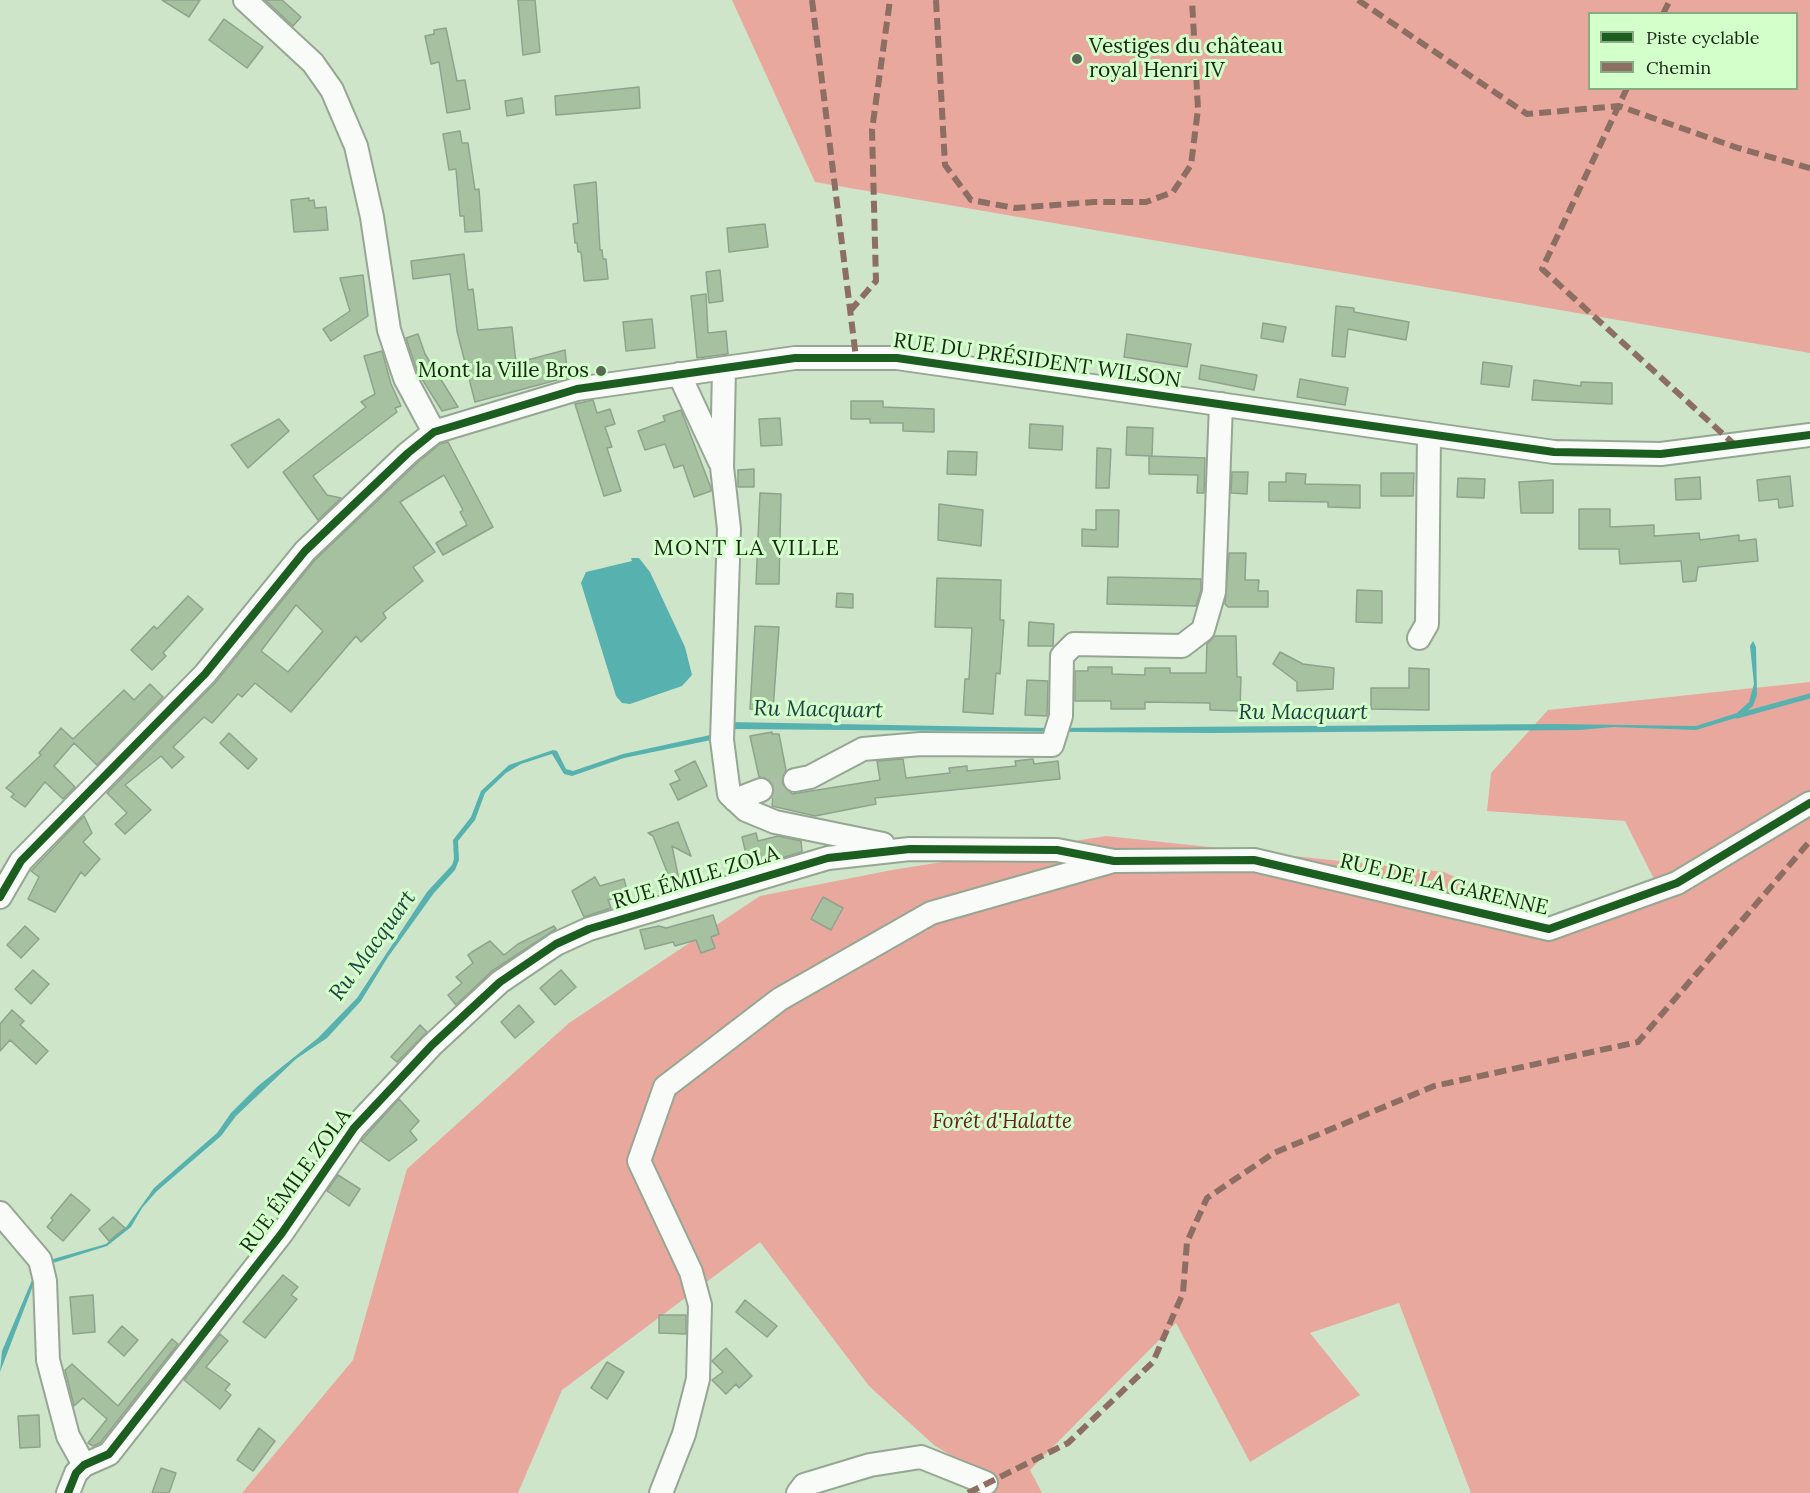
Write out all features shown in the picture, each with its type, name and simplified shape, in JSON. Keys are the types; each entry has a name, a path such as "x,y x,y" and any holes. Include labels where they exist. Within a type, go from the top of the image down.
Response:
{"street":[{"path":"245,0 313,63 332,90 357,146 372,217 389,330 405,378 434,432"},
{"name":"RUE DU PRÉSIDENT WILSON","path":"0,897 21,861 205,674 305,551 408,453 434,432 578,389 795,358 897,358 1554,452 1660,454 1810,435"},
{"path":"724,368 722,467 729,529 722,729 729,794 746,810 775,822 819,833 910,849 1057,850 1114,861"},
{"path":"679,374 722,467"},
{"path":"795,780 810,777 863,749 921,744 1052,745 1056,739 1061,716 1062,656 1074,644 1182,646 1203,630 1214,592 1221,404"},
{"path":"1419,638 1427,624 1429,434"},
{"path":"735,800 761,790"},
{"name":"RUE DE LA GARENNE","path":"1114,861 1254,860 1549,929 1677,883 1810,804"},
{"name":"RUE ÉMILE ZOLA","path":"84,1465 109,1454 282,1233 354,1128 432,1045 501,982 556,944 637,913 828,858 910,849"},
{"path":"661,1493 684,1434 698,1379 700,1305 691,1272 639,1161 665,1087 780,999 931,913 1114,861"},
{"path":"0,1212 42,1270 48,1360 68,1436 84,1465 76,1473 68,1493"},
{"path":"798,1493 804,1485 870,1465 921,1457 986,1483"}],"green space":[{"path":"732,0 1810,0 1810,353 815,182"},
{"name":"Forêt d'Halatte","path":"1810,682 1810,1493 1471,1493 1399,1303 1310,1333 1360,1395 1250,1462 1176,1323 1030,1470 1042,1493 980,1493 981,1474 934,1445 869,1386 760,1242 562,1390 518,1493 242,1493 353,1360 407,1169 569,1023 760,896 892,870 1106,836 1444,872 1570,932 1656,883 1625,821 1487,811 1491,773 1548,710"}],"water":[{"path":"631,558 639,558 650,572 685,647 692,675 682,686 630,704 622,703 616,696 581,583 586,572 632,561"},
{"path":"1753,641 1756,647 1757,695 1753,706 1739,717 1696,730 1614,727 1579,730 1209,733 727,729 729,722 1049,728 1553,724 1696,726 1737,713 1749,702 1754,684 1750,646"},
{"path":"715,734 716,739 624,758 572,776 564,774 552,754 521,764 506,773 485,793 475,820 458,841 459,860 455,870 434,893 388,957 361,1001 327,1038 296,1059 236,1116 221,1136 157,1191 142,1208 131,1227 107,1246 53,1263 53,1259 106,1244 127,1226 154,1188 217,1133 231,1113 258,1086 318,1038 357,998 427,892 452,865 453,840 471,817 481,791 509,765 553,750 557,751 566,769 573,771 623,754"},
{"path":"35,1273 36,1278 0,1372 2,1351"}],"building":[{"path":"162,0 200,0 189,17"},
{"path":"265,0 282,0 301,17 293,26"},
{"path":"518,0 535,0 540,52 523,55"},
{"path":"224,19 263,47 247,68 209,40"},
{"path":"446,28 457,81 465,80 470,109 447,113 439,62 431,64 425,36 434,34 434,30"},
{"path":"639,87 640,108 556,115 555,96"},
{"path":"522,98 524,113 507,116 505,101"},
{"path":"460,131 462,143 468,143 475,190 479,189 482,231 465,232 464,216 460,216 456,169 449,170 443,134"},
{"path":"596,182 600,250 602,250 603,259 606,259 608,279 584,281 581,252 578,252 577,243 575,243 573,224 578,223 574,185"},
{"path":"309,198 309,201 314,200 315,208 326,207 328,230 294,232 291,200"},
{"path":"765,224 768,247 729,252 727,228"},
{"path":"464,254 468,290 473,289 478,330 512,327 516,363 565,350 568,377 475,402 457,331 450,274 413,279 411,261"},
{"path":"720,270 723,301 709,303 706,272"},
{"path":"363,275 368,316 331,341 323,329 350,311 340,278"},
{"path":"706,294 708,333 726,331 728,354 697,358 691,296"},
{"path":"1336,306 1354,308 1354,312 1409,322 1406,340 1348,329 1345,357 1332,356"},
{"path":"652,319 655,348 626,351 623,322"},
{"path":"1263,323 1286,327 1283,342 1261,338"},
{"path":"418,334 425,354 458,407 442,411 417,371 406,338"},
{"path":"1127,334 1191,344 1187,367 1124,357"},
{"path":"382,351 391,384 401,406 395,408 397,412 313,476 327,495 341,498 318,520 283,472 366,407 361,402 375,394 364,356"},
{"path":"1483,362 1512,366 1509,387 1481,384"},
{"path":"1201,365 1257,375 1254,390 1199,379"},
{"path":"1300,379 1348,388 1345,405 1297,397"},
{"path":"1534,380 1581,386 1581,382 1612,383 1612,404 1532,400"},
{"path":"593,400 597,413 610,409 615,424 605,427 612,447 607,448 621,491 604,496 575,404"},
{"path":"851,401 883,401 883,407 934,409 934,432 903,431 903,423 870,423 870,419 851,419"},
{"path":"681,410 711,488 711,491 694,497 683,465 674,468 665,444 645,450 638,431 665,421 663,416"},
{"path":"780,418 782,445 761,446 759,419"},
{"path":"279,419 289,431 248,468 231,445"},
{"path":"1030,424 1063,426 1062,450 1029,448"},
{"path":"1127,427 1153,428 1152,456 1126,455"},
{"path":"448,442 493,527 443,555 436,543 467,525 460,512 463,510 444,475 400,502 435,552 413,567 423,581 383,613 386,618 361,642 356,636 291,712 255,683 242,697 238,694 212,723 204,717 173,747 184,757 172,768 161,756 125,785 151,810 125,834 115,824 127,813 107,793 215,683 315,560 440,444","holes":["296,605 323,631 288,672 261,651"]},
{"path":"1097,448 1111,449 1109,488 1096,488"},
{"path":"948,451 977,452 976,475 947,474"},
{"path":"1149,456 1205,458 1204,493 1197,493 1198,475 1149,474"},
{"path":"754,469 754,487 738,487 738,470"},
{"path":"1232,472 1248,472 1247,494 1231,493"},
{"path":"1286,473 1306,474 1305,484 1360,485 1360,508 1328,507 1328,502 1269,501 1269,482 1286,482"},
{"path":"1381,473 1414,473 1413,496 1381,496"},
{"path":"1790,476 1793,506 1779,508 1778,499 1759,501 1757,480"},
{"path":"1700,477 1701,499 1676,500 1675,479"},
{"path":"1458,478 1485,479 1484,498 1457,497"},
{"path":"1553,480 1553,513 1521,513 1519,482"},
{"path":"760,493 781,494 779,584 756,584"},
{"path":"939,504 983,510 981,546 938,540"},
{"path":"1579,509 1610,509 1610,527 1654,525 1654,536 1699,533 1700,540 1739,535 1739,541 1756,539 1758,561 1698,567 1696,581 1683,582 1681,561 1620,564 1619,549 1579,549"},
{"path":"1096,510 1119,510 1118,547 1082,546 1082,529 1096,530"},
{"path":"1229,553 1246,553 1245,580 1259,580 1258,591 1268,591 1268,607 1228,607 1225,604"},
{"path":"1108,577 1201,579 1201,590 1196,606 1107,604"},
{"path":"937,578 1001,580 1000,620 1004,620 1000,674 996,673 993,714 963,712 965,679 969,679 972,628 935,627"},
{"path":"1357,590 1382,591 1382,623 1356,622"},
{"path":"837,593 853,594 853,608 836,607"},
{"path":"188,596 203,609 163,653 166,656 152,670 131,650 154,626 157,629"},
{"path":"1029,622 1054,624 1053,646 1028,646"},
{"path":"755,626 779,627 773,710 750,709"},
{"path":"1215,636 1236,636 1237,677 1241,677 1240,711 1210,710 1210,703 1145,702 1145,709 1111,709 1111,701 1075,701 1075,671 1088,671 1088,667 1112,667 1112,674 1145,675 1145,668 1170,668 1170,673 1206,673 1207,644"},
{"path":"1280,652 1303,664 1334,668 1333,689 1297,691 1297,682 1273,664"},
{"path":"1409,668 1429,669 1429,710 1371,709 1371,688 1409,688"},
{"path":"1027,680 1048,681 1047,716 1025,715"},
{"path":"150,684 163,697 97,765 74,743 54,766 75,787 63,799 45,782 25,807 11,797 14,794 6,788 41,755 39,753 61,728 73,739 124,690 134,700"},
{"path":"772,732 772,734 779,734 786,770 782,783 792,794 880,780 877,761 903,759 906,778 950,773 949,768 967,766 967,771 1016,766 1015,761 1033,759 1034,764 1058,761 1060,779 875,798 876,804 815,816 772,806 774,786 769,779 759,777 750,736"},
{"path":"229,733 257,759 248,769 220,743"},
{"path":"695,761 707,786 678,800 670,784 680,780 675,771"},
{"path":"84,816 92,833 83,842 100,859 85,876 81,872 55,912 28,899 39,877 31,871"},
{"path":"678,822 691,856 672,846 679,880 671,882 653,836 648,833"},
{"path":"756,833 758,841 778,836 801,841 802,852 749,867 742,837"},
{"path":"595,877 600,886 624,879 628,894 608,900 611,908 584,917 572,891"},
{"path":"823,897 843,908 831,930 811,919"},
{"path":"713,915 719,934 711,937 715,948 701,953 696,940 675,946 673,942 645,949 640,930 659,926 666,928"},
{"path":"25,926 39,939 21,958 7,945"},
{"path":"554,926 556,929 492,971 456,1005 448,995 462,983 456,977 473,963 468,955 472,952 490,941 504,955 518,944"},
{"path":"33,970 49,984 31,1004 15,989"},
{"path":"561,970 576,987 555,1005 540,988"},
{"path":"519,1005 534,1022 515,1038 501,1022"},
{"path":"12,1010 24,1021 20,1025 48,1051 36,1064 10,1040 0,1051 0,1024"},
{"path":"420,1025 427,1032 397,1062 391,1057"},
{"path":"399,1099 419,1121 410,1131 417,1140 389,1161 361,1141"},
{"path":"338,1175 360,1189 349,1206 327,1191"},
{"path":"71,1194 90,1210 63,1241 47,1227 53,1220 51,1218"},
{"path":"113,1217 125,1228 109,1241 99,1229"},
{"path":"283,1275 298,1287 291,1295 297,1299 265,1338 243,1322"},
{"path":"93,1295 95,1332 73,1334 70,1297"},
{"path":"745,1300 777,1326 767,1337 736,1312"},
{"path":"659,1315 686,1315 686,1334 659,1333"},
{"path":"122,1326 138,1340 124,1356 108,1342"},
{"path":"220,1334 228,1341 206,1367 230,1384 225,1390 231,1395 220,1409 184,1380"},
{"path":"172,1339 178,1344 100,1443 93,1446 88,1443 107,1419 83,1398 74,1406 65,1370 72,1364 118,1406"},
{"path":"726,1348 752,1376 739,1388 736,1384 726,1394 712,1380 723,1372 712,1361"},
{"path":"607,1362 624,1372 607,1399 591,1388"},
{"path":"39,1415 40,1447 20,1448 18,1416"},
{"path":"259,1428 275,1441 253,1471 237,1460"},
{"path":"161,1468 176,1473 169,1493 152,1493"}],"waterway":[{"name":"Ru Macquart","path":"1737,716 1810,696"}],"tunnel":[{"path":"761,790 795,780"}],"marked path":[{"path":"812,0 856,358"},
{"path":"850,311 876,281 872,130 890,0"},
{"path":"936,0 945,165 971,200 1015,208 1094,202 1146,202 1173,192 1191,165 1198,109 1192,0"},
{"path":"1358,0 1527,114 1619,106 1738,148 1810,168"},
{"path":"1664,12 1670,0"},
{"path":"1626,90 1542,269 1735,445"},
{"path":"968,1493 1068,1443 1153,1362 1183,1293 1187,1242 1207,1198 1274,1153 1434,1086 1638,1042 1810,841"}],"cycle path":[{"path":"0,897 21,861 205,674 305,551 408,453 434,432 577,389 795,358 897,358 1554,452 1661,454 1810,435"},
{"path":"68,1493 76,1473 84,1465 109,1454 282,1233 354,1128 432,1045 500,982 556,944 589,929 828,858 910,849 1057,850 1114,861 1254,860 1549,929 1677,883 1810,803"}],"place":[{"name":"Vestiges du château royal Henri IV","path":"1077,59"},
{"name":"Mont la Ville Bros","path":"601,371"}],"district":[{"name":"MONT LA VILLE","path":"747,549"}]}
